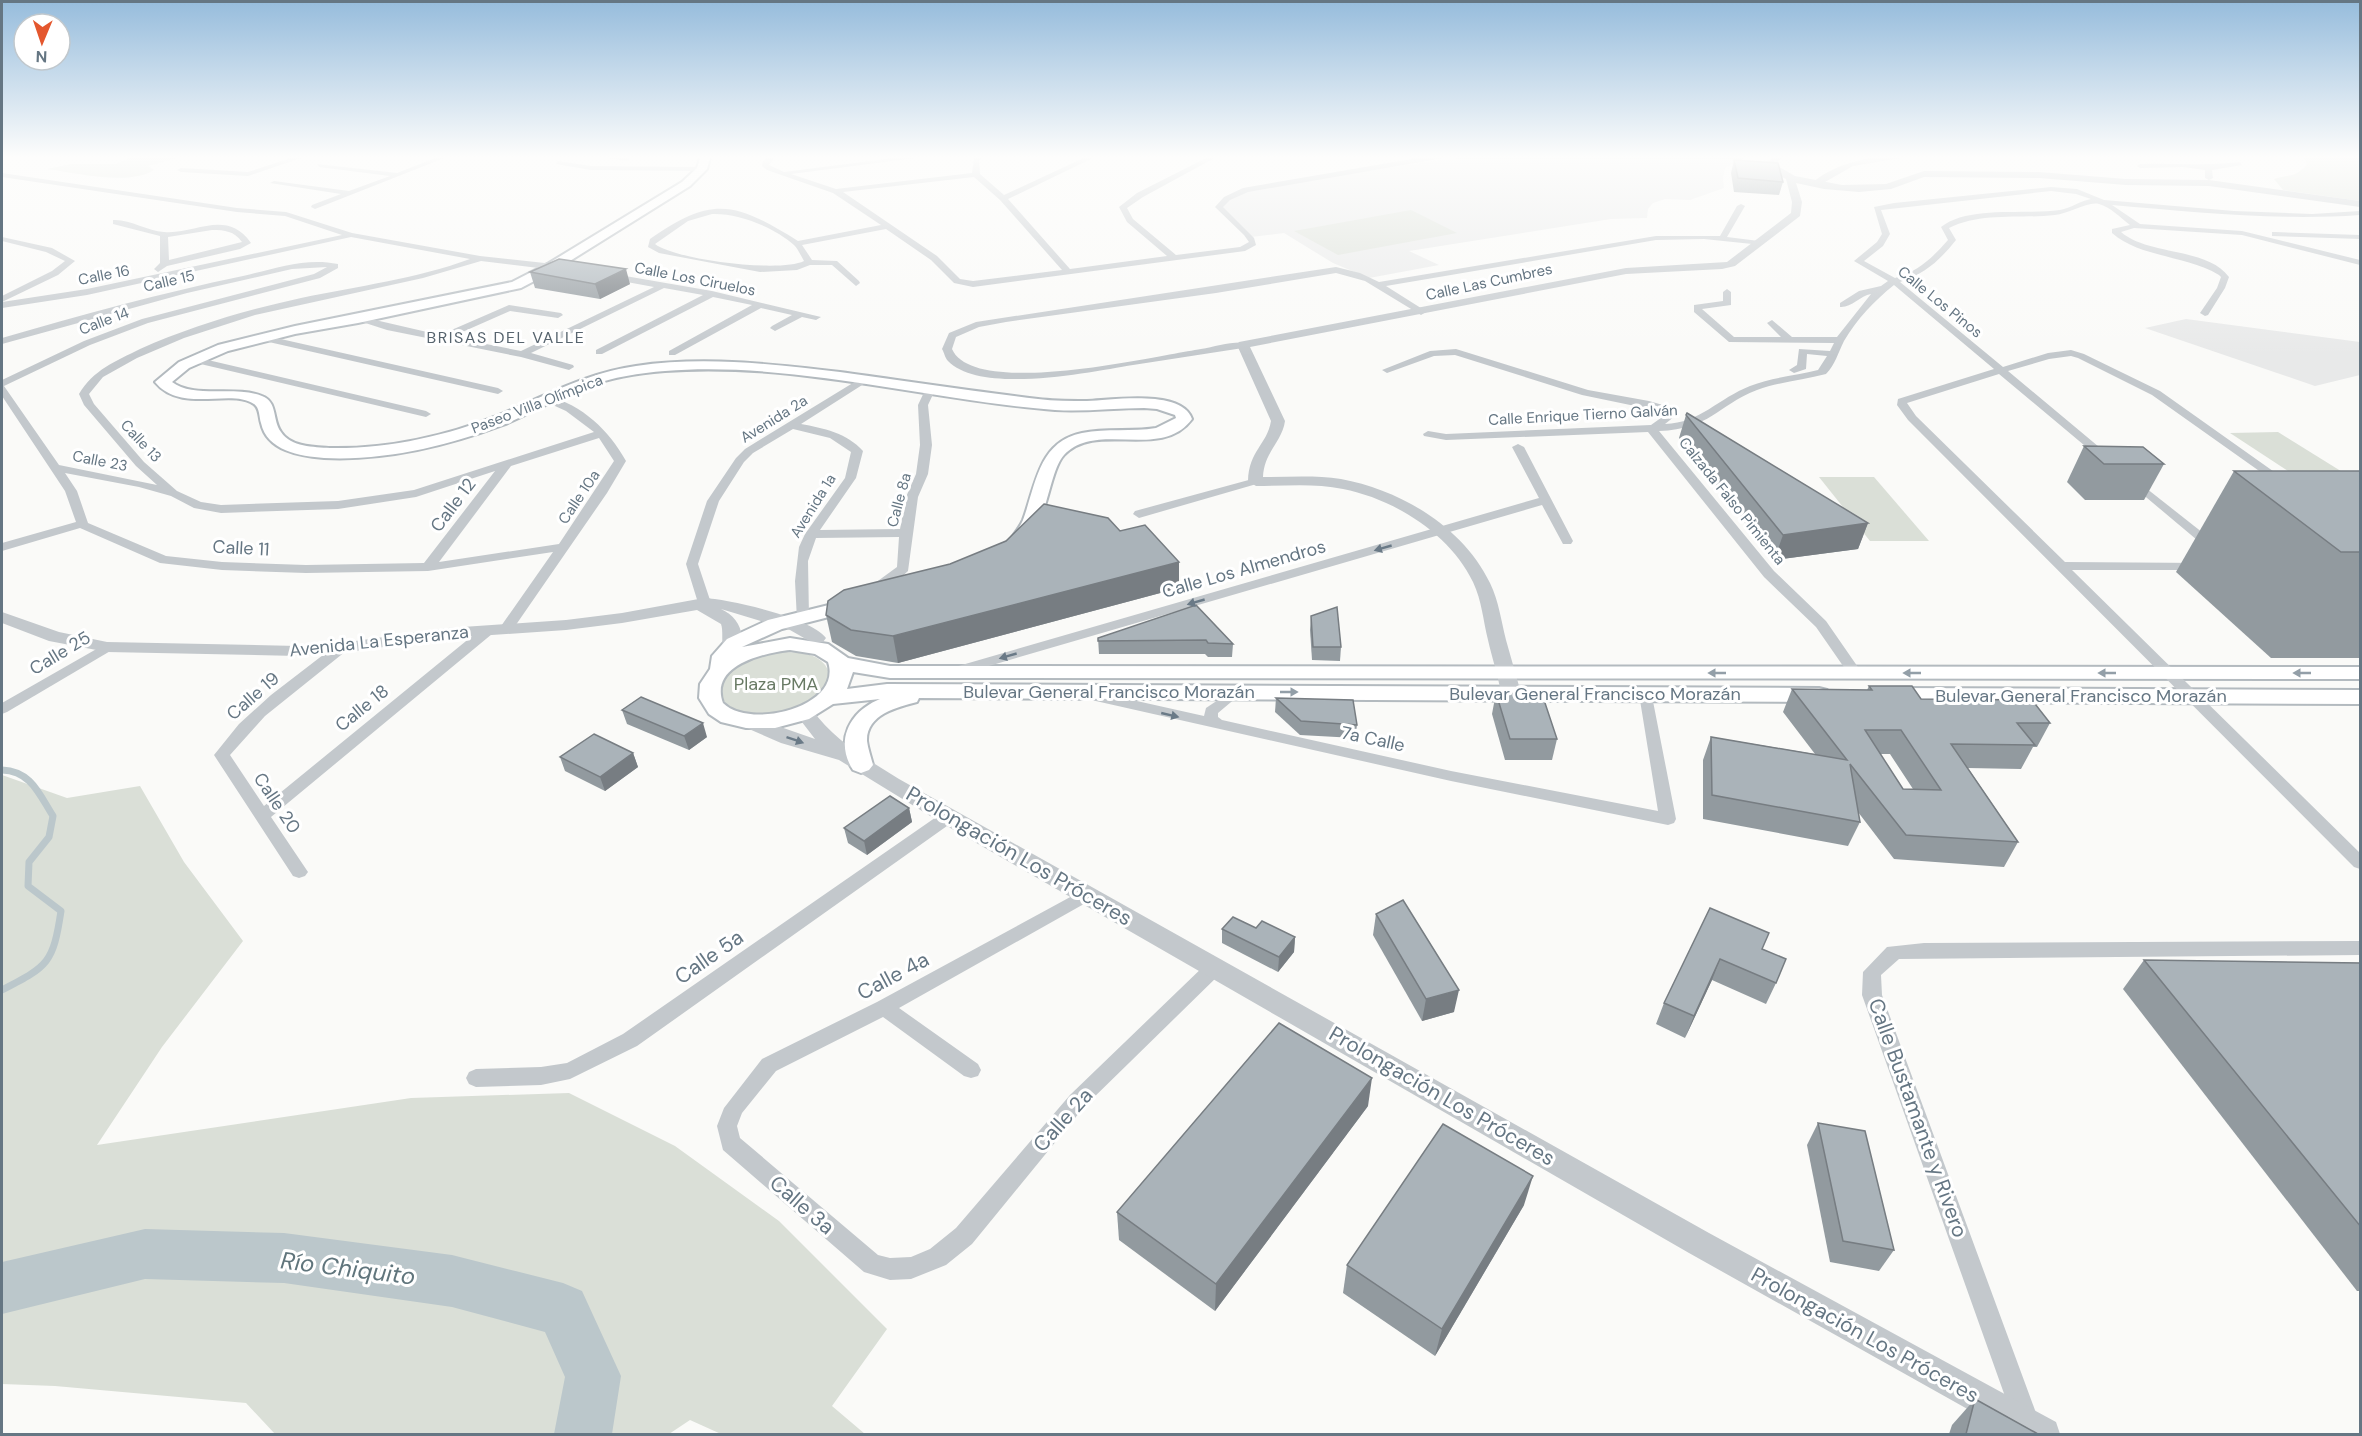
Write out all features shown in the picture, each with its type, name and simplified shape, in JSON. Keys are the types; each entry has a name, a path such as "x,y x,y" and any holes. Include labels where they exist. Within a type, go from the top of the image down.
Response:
{"main road":[{"name":"Paseo Villa Olímpica","path":"624,222 553,266 522,282 502,289 223,348 195,360 163,382 168,387 185,393 241,396 259,400 266,406 272,433 284,444 306,450 362,452 440,439 498,422 573,387 608,376 682,365 767,369 1052,405 1158,404 1182,413 1184,419 1178,426 1166,431 1089,437 1063,446 1051,460 1021,539 1005,552"},
{"path":"720,670 719,662 731,647 754,632 792,619 893,596"},
{"path":"828,651 800,644 767,647 745,654 720,670 710,689 710,698 714,706 729,716 749,722 778,721 805,713 830,698 841,684 842,670 828,651 821,626 838,608"},
{"name":"Bulevar General Francisco Morazán","path":"828,651 890,672 1509,683 1646,694 1835,695"},
{"name":"Bulevar General Francisco Morazán","path":"830,698 887,691 1236,692 1855,673 2361,673"},
{"path":"852,759 859,725 870,714 887,703 936,691"},
{"name":"Bulevar General Francisco Morazán","path":"1869,695 2361,697"}],"street":[{"path":"116,222 164,235 204,229 226,229 239,232 247,243 164,264 145,280"},
{"path":"311,222 351,235 480,258 575,270"},
{"path":"683,222 653,241 651,245 659,252 770,271 795,269 809,262 834,263 856,283"},
{"path":"760,222 797,243 809,262"},
{"path":"883,222 934,258 963,284 986,283 1250,246 1253,243 1251,237 1233,222"},
{"path":"1024,222 1068,272"},
{"path":"1132,222 1173,257"},
{"path":"1723,238 1732,222"},
{"name":"Calle Las Cumbres","path":"1243,345 1626,271 1731,264 1787,222"},
{"name":"Calle Los Pinos","path":"1883,222 1887,231 1880,244 1858,261 1894,281 2227,559"},
{"name":"Calle Enrique Tierno Galván","path":"1428,434 1446,437 1652,429 1691,424 1709,416 1745,392 1822,372 1840,340 1870,299 1894,281 1914,275 1932,263 1952,240 1945,227 1958,222"},
{"name":"Calle Los Pinos","path":"2134,222 2139,226"},
{"path":"797,243 889,226"},
{"path":"2205,313 2221,288 2225,277 2222,273 2195,260 2127,240 2115,231 2125,227 2139,226 2361,237"},
{"path":"2242,232 2361,262"},
{"path":"164,235 166,246 164,264"},
{"name":"Calle 16","path":"2,305 87,292 351,235"},
{"path":"1377,285 1636,240 1686,236 1759,243"},
{"path":"2,239 49,250 71,261 66,267 2,299"},
{"name":"Calle 13","path":"480,258 431,275 323,296 229,318 160,343 110,368 90,381 84,393 88,405 140,464 173,493 198,505 221,509 339,505 416,493 600,434"},
{"name":"Calle 15","path":"2,341 139,302 225,282 314,264 335,266 328,272"},
{"path":"1256,481 1256,467 1260,454 1278,421 1277,414 1263,391 1243,345 1053,376 1023,377 962,367 951,359 948,341 952,335 963,330 1006,319 1216,290 1336,270 1344,270 1377,285 1421,312"},
{"name":"Calle 14","path":"2,384 87,343 146,321 328,272"},
{"name":"Calle Los Ciruelos","path":"597,274 712,294 816,317"},
{"path":"522,354 664,285"},
{"path":"1843,305 1862,293 1884,289"},
{"path":"1728,292 1728,303 1697,307 1697,310 1728,338 1739,341 1840,340"},
{"path":"599,352 712,294"},
{"path":"672,353 759,305"},
{"path":"440,338 509,308 558,315"},
{"path":"775,328 800,314"},
{"path":"358,319 522,354 569,368"},
{"path":"1772,323 1790,340"},
{"path":"263,338 498,391"},
{"path":"1794,370 1802,367 1802,351 1833,354"},
{"name":"Calzada Falso Pimienta","path":"1387,370 1433,353 1456,352 1586,393 1649,404 1669,410 1670,416 1652,429 1769,574 1821,624 1855,673"},
{"path":"2293,490 2156,393 2081,356 2061,354 1999,370 1902,401 1902,405 1912,418 2361,863"},
{"path":"195,360 426,414"},
{"name":"Avenida 2a","path":"695,605 692,564 713,501 740,460 749,451 865,380"},
{"name":"Calle 8a","path":"862,603 878,586 896,576 903,567 905,533 912,497 922,474 926,445 923,405 931,388"},
{"path":"2,389 71,491 82,524 2,547"},
{"name":"Calle 10a","path":"506,629 620,463 620,458 587,420 560,403 548,399"},
{"name":"Avenida 1a","path":"790,425 836,435 849,443 856,451 857,462 838,501 811,534 803,551 792,619"},
{"path":"1518,447 1567,541"},
{"name":"Calle 12","path":"428,567 506,465"},
{"name":"Calle 23","path":"56,468 141,484 173,493"},
{"path":"1139,514 1256,481 1341,483 1389,498 1415,512 1439,531 1458,549 1477,575 1490,604 1509,683"},
{"name":"Calle Los Almendros","path":"953,672 1546,500"},
{"name":"Calle 11","path":"82,524 164,560 222,566 306,569 428,567 563,547"},
{"path":"811,534 905,533"},
{"path":"2063,566 2213,566"},
{"name":"Avenida La Esperanza","path":"2,617 55,637 107,647 298,651 622,618 695,605 724,604 792,619 828,651"},
{"name":"Avenida La Esperanza","path":"695,605 718,613 730,621 733,631 731,647"},
{"name":"Calle 18","path":"262,816 487,631"},
{"name":"Calle 25","path":"2,709 107,647"},
{"name":"Calle 19","path":"222,755 229,743 258,716 341,648"},
{"name":"7a Calle","path":"1072,691 1451,776 1668,819 1646,694"},
{"path":"1220,726 1211,719 1211,711 1236,692"},
{"name":"Prolongación Los Próceres","path":"805,713 813,727 852,759 948,817 2036,1430"},
{"name":"Prolongación Los Próceres","path":"749,722 793,740 852,759"},
{"name":"Calle 20","path":"222,755 299,872"},
{"name":"Calle 5a","path":"476,1078 541,1076 570,1071 630,1040 948,817"},
{"name":"Calle 4a","path":"734,1108 769,1065 884,1007 1085,896"},
{"name":"Calle Bustamante y Rivero","path":"2036,1430 1872,995 1872,972 1894,952 1924,950 2361,948"},
{"name":"Calle 2a","path":"911,1268 938,1257 964,1236 1077,1101 1214,968"},
{"path":"884,1007 971,1070"},
{"name":"Calle 3a","path":"734,1108 727,1126 730,1143 872,1264 891,1269 911,1268"}],"shaded area":[{"path":"1233,222 1592,222 1409,251 1439,265 1369,278 1333,263 1284,233 1251,237"},
{"path":"2186,319 2360,342 2360,375 2315,386 2145,328"}],"green space":[{"path":"1344,222 1435,222 1457,233 1338,255 1294,231"},
{"path":"2278,432 2344,473 2291,473 2230,433"},
{"path":"1819,477 1874,477 1929,541 1870,541"},
{"name":"Plaza PMA","path":"783,652 805,654 823,663 830,676 821,694 800,707 776,715 751,716 730,708 721,692 727,675 744,663"},
{"path":"2,775 67,798 140,786 184,862 243,941 162,1047 97,1145 411,1098 569,1093 675,1146 779,1221 887,1329 832,1406 865,1434 721,1434 690,1420 669,1434 275,1434 246,1403 55,1386 2,1384"}],"building":[{"path":"559,259 626,269 595,284 530,272"},
{"path":"1687,413 1868,523 1783,535 1686,415"},
{"path":"2084,446 2143,447 2164,464 2104,464"},
{"path":"2234,471 2361,471 2361,552 2341,552"},
{"path":"1044,504 1108,518 1120,531 1145,525 1179,562 893,636 851,630 826,615 828,601 844,590 950,564 1006,541"},
{"path":"1196,605 1233,644 1208,643 1206,640 1098,641 1098,638"},
{"path":"1337,607 1341,647 1313,647 1311,616"},
{"path":"1869,686 1912,686 1921,699 2032,700 2050,723 2017,723 2035,745 1951,744 2018,842 1906,835 1850,764 1860,822 1712,795 1711,737 1847,760 1792,689 1872,690","holes":["1865,730 1901,730 1941,790 1903,789"]},
{"path":"1496,693 1542,694 1557,739 1510,739"},
{"path":"641,697 703,723 684,736 622,710"},
{"path":"1276,698 1353,700 1357,725 1301,721"},
{"path":"594,734 633,753 600,777 560,757"},
{"path":"890,796 909,808 864,841 844,828"},
{"path":"1403,900 1459,990 1426,999 1376,914"},
{"path":"1710,908 1769,933 1762,949 1786,959 1776,983 1720,959 1694,1016 1664,1003"},
{"path":"1233,917 1256,928 1262,921 1295,937 1279,957 1222,929"},
{"path":"2144,960 2361,963 2361,1227"},
{"path":"1279,1023 1372,1078 1216,1284 1117,1212"},
{"path":"1818,1123 1865,1131 1894,1250 1843,1241"},
{"path":"1443,1124 1533,1176 1442,1329 1347,1265"},
{"path":"1975,1399 2038,1434 1966,1434"}],"waterway":[{"path":"2,770 12,771 27,779 53,816 49,837 29,862 28,886 61,911 55,942 46,961 30,975 2,990"},
{"name":"Río Chiquito","path":"2,1288 145,1254 284,1258 452,1281 563,1310 593,1376 583,1434"}],"district":[{"name":"BRISAS DEL VALLE","path":"506,337"}]}
